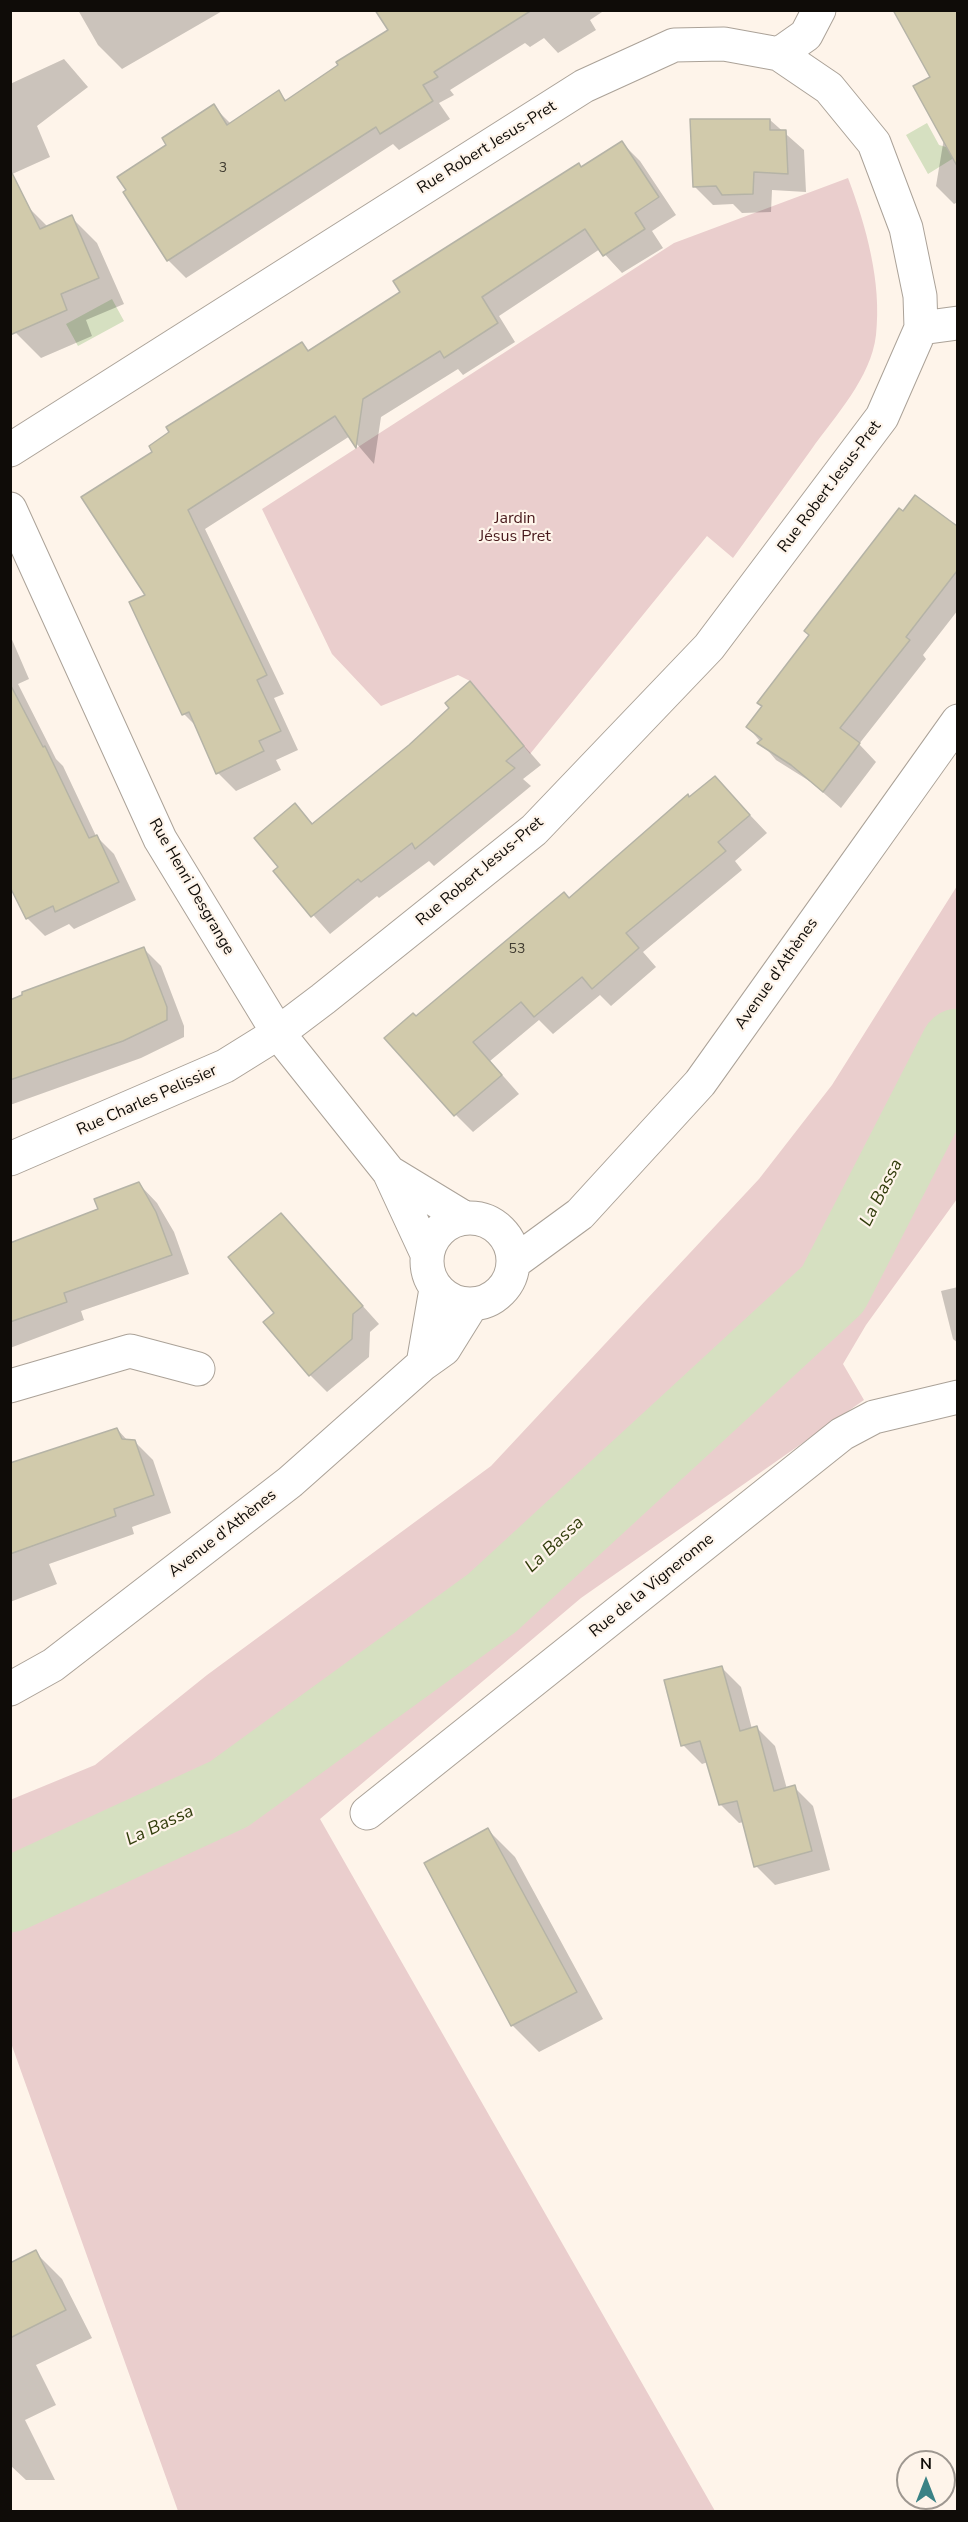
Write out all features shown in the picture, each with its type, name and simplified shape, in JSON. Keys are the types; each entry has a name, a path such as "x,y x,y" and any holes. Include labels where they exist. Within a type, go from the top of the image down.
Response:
{"street":[{"path":"778,54 806,35 819,10"},
{"name":"Rue Robert Jesus-Pret","path":"10,450 584,86 674,45 724,44 778,54 829,88 874,143 906,228 920,296 921,328 882,417 710,647 534,830 278,1033"},
{"path":"921,328 957,323"},
{"name":"Rue Henri Desgrange","path":"10,509 160,839 278,1033 389,1172 427,1254"},
{"name":"Avenue d'Athènes","path":"513,1263 580,1214 700,1083 957,721"},
{"name":"Rue Charles Pelissier","path":"10,1159 225,1066 278,1033"},
{"name":"Rue Henri Desgrange","path":"389,1172 463,1217"},
{"path":"501,1228 580,1214"},
{"path":"463,1217 483,1219 501,1228 512,1245 513,1263 509,1280 494,1297 472,1304 452,1301 436,1289 429,1273 427,1254 439,1228 463,1217"},
{"path":"423,1364 436,1289"},
{"name":"Avenue d'Athènes","path":"10,1689 53,1665 290,1482 444,1348 472,1304"},
{"path":"10,1386 130,1351 198,1369"},
{"name":"Rue de la Vigneronne","path":"367,1813 842,1434 874,1416 957,1398"}],"green space":[{"name":"Jardin Jésus Pret","path":"848,178 861,215 875,275 877,315 873,351 851,396 733,558 707,536 530,754 470,681 458,675 381,706 332,654 262,509 674,243"},
{"path":"957,886 957,1199 866,1325 843,1364 864,1400 581,1598 320,1819 715,2511 178,2511 11,2043 10,1800 95,1765 207,1675 491,1466 759,1179 832,1085"}],"shaded area":[{"path":"927,123 939,145 953,149 957,156 928,174 906,135"},
{"path":"112,299 124,321 78,346 66,324"}],"building":[{"path":"375,10 532,10 434,72 438,77 423,85 433,101 380,134 376,127 167,261 123,192 126,190 117,177 166,145 162,138 214,104 227,125 279,90 285,101 338,65 336,62 388,30"},
{"path":"893,10 957,10 957,166 913,86 930,77"},
{"path":"690,119 770,119 770,130 786,130 788,174 754,172 753,194 722,195 716,186 693,187"},
{"path":"622,141 659,197 635,213 645,229 603,256 585,229 482,297 498,323 444,358 440,351 363,399 356,448 335,416 188,510 267,675 257,680 281,731 259,741 264,751 216,774 189,712 182,715 129,602 145,595 81,497 152,452 149,446 169,432 166,427 302,342 308,351 400,292 393,281 579,163 581,167"},
{"path":"10,169 40,229 72,215 99,278 61,294 67,310 10,335"},
{"path":"915,495 957,526 957,571 906,637 910,640 840,728 860,743 823,792 791,765 757,743 762,739 746,727 762,706 757,703 809,635 804,631 899,508 903,511"},
{"path":"470,681 524,746 506,761 515,768 415,849 412,843 361,882 358,879 311,917 273,871 278,867 254,838 295,803 312,824 409,745 449,708 445,703"},
{"path":"10,684 43,747 45,746 89,838 97,835 119,882 55,912 53,906 26,919 10,887"},
{"path":"715,776 750,815 718,842 726,851 626,933 639,948 592,989 582,977 534,1017 521,1002 473,1042 502,1075 454,1116 384,1038 413,1013 416,1016 564,892 569,898 688,794 689,797"},
{"path":"144,947 167,1007 167,1020 123,1041 10,1080 10,1000 22,995 22,992"},
{"path":"139,1182 156,1212 172,1255 64,1293 67,1302 10,1322 10,1243 98,1209 94,1199"},
{"path":"281,1213 363,1306 353,1314 352,1339 309,1376 263,1322 274,1313 228,1257"},
{"path":"117,1428 122,1439 135,1440 154,1495 114,1509 116,1516 10,1554 10,1463"},
{"path":"722,1666 740,1731 757,1726 774,1791 795,1785 812,1851 754,1867 737,1801 719,1805 700,1741 681,1746 664,1680"},
{"path":"488,1828 577,1992 511,2026 424,1863"},
{"path":"36,2250 66,2310 10,2338 10,2263"}],"waterway":[{"name":"La Bassa","path":"10,1895 229,1794 492,1603 833,1289 958,1046"}]}
